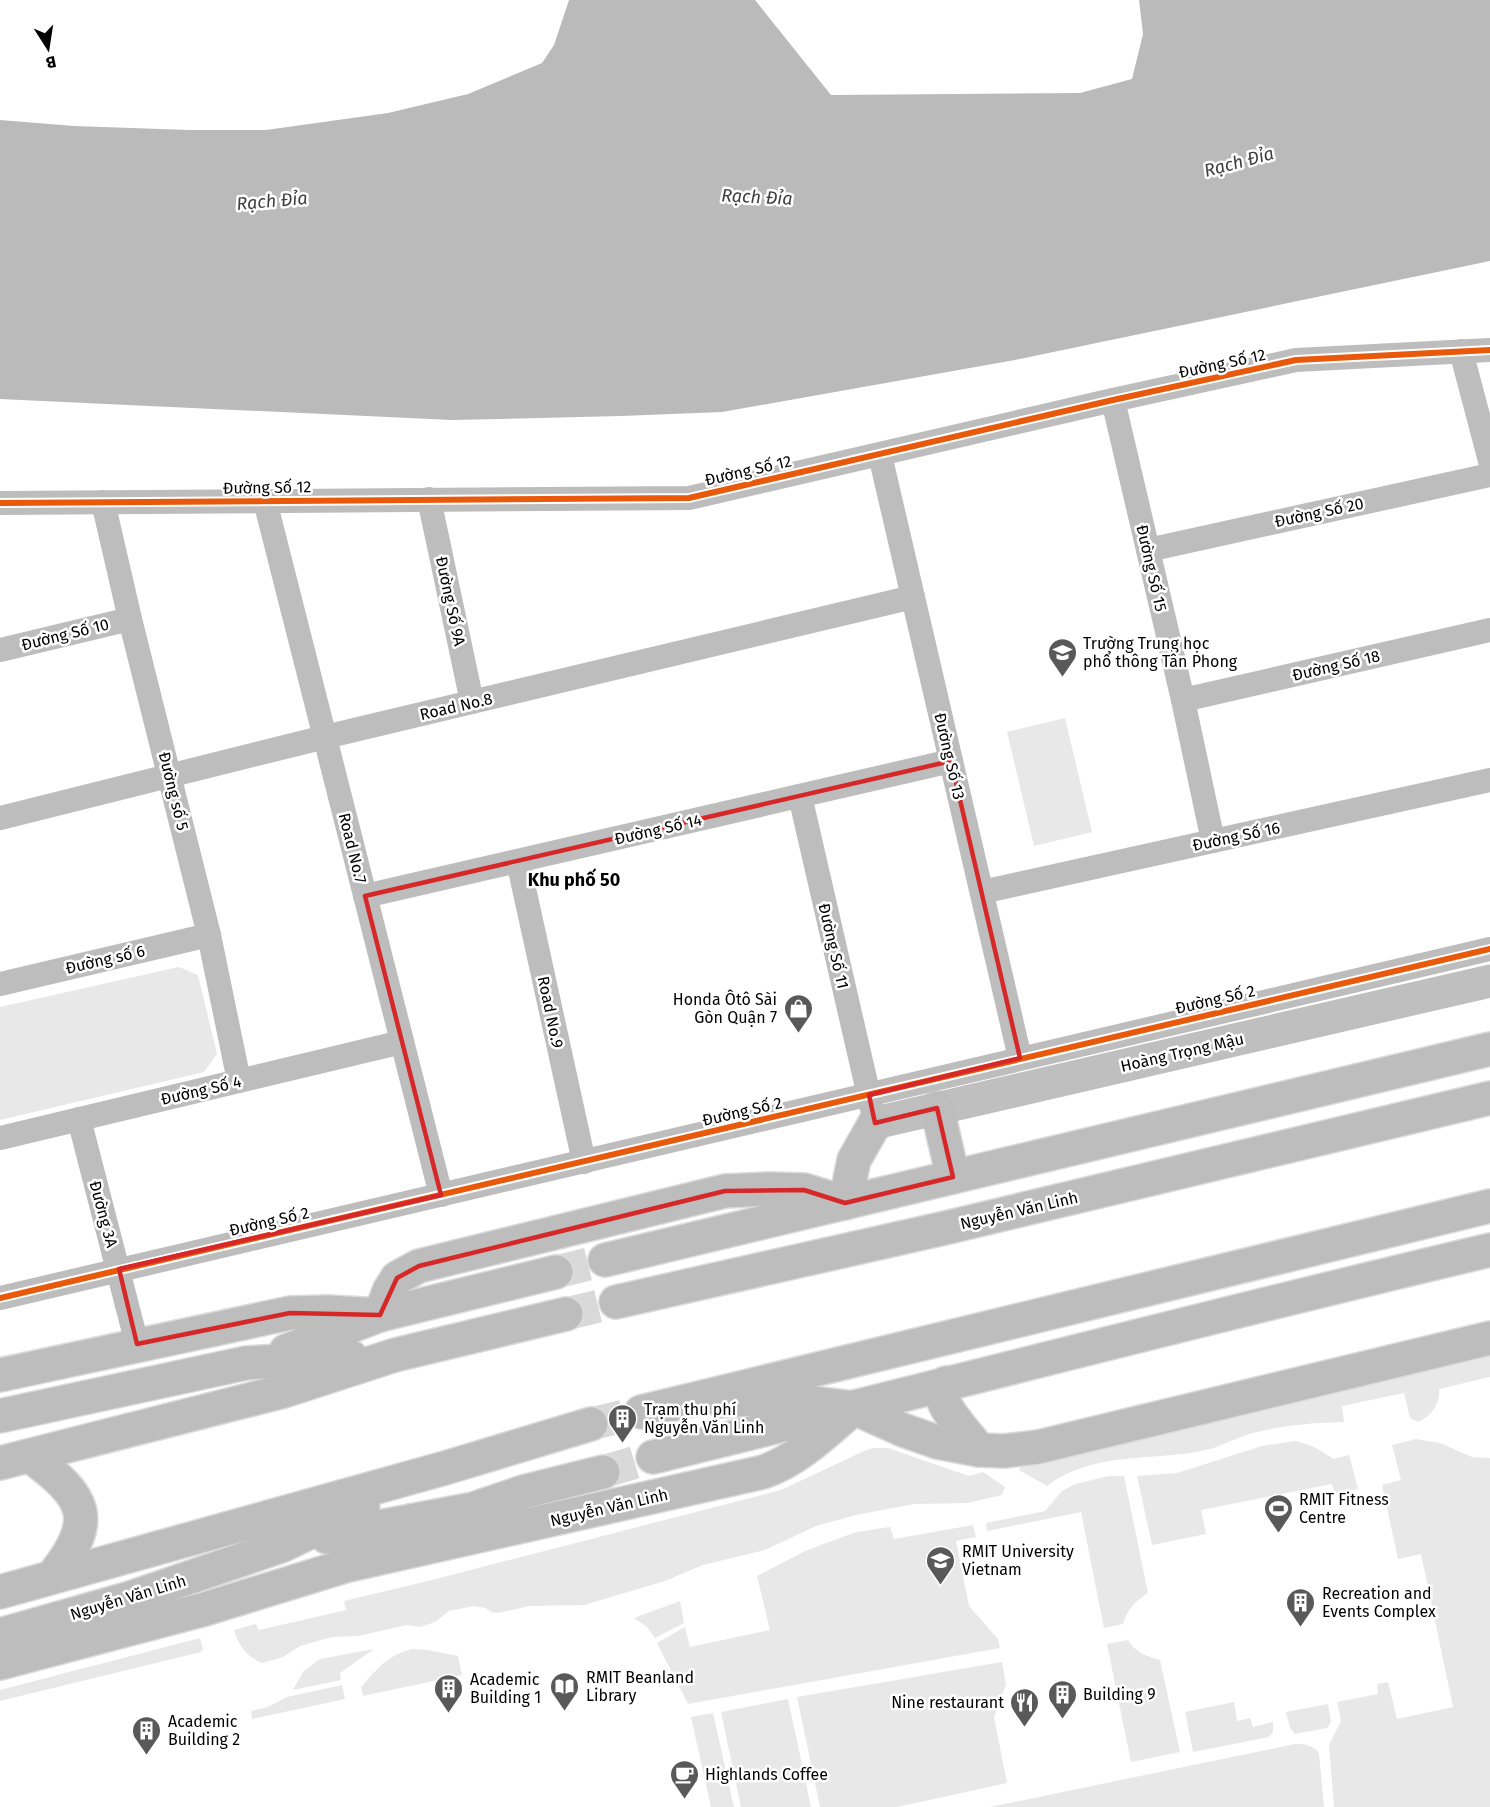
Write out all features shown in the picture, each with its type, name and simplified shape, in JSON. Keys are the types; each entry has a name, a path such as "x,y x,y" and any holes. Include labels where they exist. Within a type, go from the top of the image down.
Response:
{"main road":[{"name":"Hoàng Trọng Mậu","path":"872,1109 937,1108 1490,981"},
{"path":"605,1260 1490,1049"},
{"name":"Nguyễn Văn Linh","path":"616,1302 968,1222 1490,1098"},
{"path":"937,1108 953,1177"},
{"path":"845,1203 854,1160 872,1109"},
{"path":"380,1315 389,1291 397,1278 419,1266 724,1191 804,1190 845,1203"},
{"name":"Nguyễn Văn Linh","path":"641,1412 1490,1206"},
{"name":"Nguyễn Văn Linh","path":"653,1457 1490,1250"},
{"path":"0,1416 246,1363 294,1348 380,1315 556,1272"},
{"path":"0,1375 290,1313 328,1312 380,1315"},
{"path":"15,1460 284,1391 395,1355 566,1314"},
{"path":"854,1408 937,1442 979,1450 1004,1451 1038,1447 1490,1338"},
{"path":"246,1363 395,1355"},
{"path":"946,1383 941,1395 945,1405 979,1450"},
{"name":"Nguyễn Văn Linh","path":"678,1403 774,1398 854,1408"},
{"name":"Nguyễn Văn Linh","path":"4,1648 205,1609 345,1566 763,1472 778,1467 854,1408"},
{"name":"Nguyễn Văn Linh","path":"0,1592 445,1468 591,1424"},
{"path":"15,1460 66,1484 76,1498 80,1514 80,1530 74,1545 52,1577"},
{"name":"Nguyễn Văn Linh","path":"4,1648 130,1598 281,1546 445,1468"},
{"name":"Nguyễn Văn Linh","path":"345,1566 387,1541 468,1510 523,1492 603,1472"},
{"path":"281,1546 468,1510"}],"street":[{"name":"Đường Số 12","path":"0,503 689,498 1296,360 1490,350"},
{"path":"1461,351 1490,461"},
{"name":"Đường Số 15","path":"1113,400 1183,700 1213,841"},
{"name":"Đường Số 13","path":"880,455 1020,1058"},
{"name":"Đường Số 20","path":"1148,550 1490,475"},
{"name":"Đường Số 9A","path":"429,500 472,702"},
{"name":"Road No.7","path":"265,501 441,1195"},
{"name":"Đường số 5","path":"103,502 209,935 239,1081"},
{"name":"Road No.8","path":"0,818 325,737 913,597"},
{"name":"Đường Số 10","path":"0,650 130,619"},
{"name":"Đường Số 18","path":"1183,700 1490,630"},
{"name":"Đường Số 14","path":"365,896 951,761"},
{"name":"Đường Số 16","path":"982,892 1490,780"},
{"name":"Đường Số 11","path":"800,796 872,1109"},
{"name":"Road No.9","path":"518,861 585,1162"},
{"name":"Đường số 6","path":"0,984 209,935"},
{"name":"Đường Số 2","path":"0,1298 585,1162 872,1109 1020,1058 1490,949"},
{"name":"Đường Số 4","path":"0,1138 402,1042"},
{"name":"Đường 3A","path":"79,1119 137,1344"}],"highlighted area":[{"path":"951,761 1020,1058 869,1095 875,1123 937,1108 953,1177 845,1203 804,1190 725,1191 419,1266 397,1278 380,1315 290,1313 137,1344 119,1269 441,1195 365,896"}],"shaded area":[{"path":"1065,718 1092,832 1034,846 1007,732"},
{"path":"179,967 198,975 217,1054 204,1072 0,1120 0,1007"},
{"path":"1490,1350 1490,1377 1439,1389 1434,1409 1418,1422 1410,1418 1404,1393 1342,1406 1344,1422 1276,1428 1253,1433 1201,1451 1101,1463 1064,1475 1047,1486 1019,1470 1022,1463"},
{"path":"1416,1439 1440,1443 1472,1457 1490,1458 1490,1807 1334,1807 1329,1745 1341,1721 1337,1702 1378,1694 1377,1684 1388,1682 1397,1719 1453,1707 1421,1554 1398,1559 1382,1485 1401,1480 1392,1445"},
{"path":"1296,1441 1314,1447 1334,1459 1349,1455 1358,1489 1335,1494 1332,1484 1201,1510 1206,1534 1152,1545 1137,1476 1177,1473 1262,1446"},
{"path":"873,1448 888,1448 969,1476 983,1472 1005,1487 1002,1495 968,1503 914,1504 856,1515 816,1526 765,1550 703,1565 665,1581 584,1605 530,1606 498,1613 474,1606 449,1611 435,1622 420,1627 407,1625 358,1636 332,1637 300,1646 283,1657 262,1663 244,1650 234,1630 256,1624 259,1630 346,1610 344,1601 781,1490"},
{"path":"1109,1476 1124,1476 1148,1593 1132,1606 1123,1624 1104,1628 1081,1512 987,1531 986,1523 1045,1511 1062,1491 1075,1484"},
{"path":"973,1525 976,1537 956,1541 969,1606 998,1639 1000,1648 688,1704 657,1643 685,1627 690,1647 770,1630 757,1576 805,1551 856,1532 890,1527 894,1539"},
{"path":"680,1601 684,1623 655,1638 647,1627 634,1618"},
{"path":"200,1638 203,1649 201,1652 0,1701 0,1690"},
{"path":"1128,1640 1142,1653 1160,1660 1180,1752 1131,1762 1107,1644"},
{"path":"374,1649 340,1673 341,1680 293,1690 303,1672 320,1659"},
{"path":"412,1649 458,1656 462,1675 363,1696 361,1687 378,1669 396,1655"},
{"path":"1002,1662 1006,1684 994,1717 1007,1783 897,1807 820,1807 797,1697"},
{"path":"342,1685 345,1699 252,1719 251,1711 268,1707 287,1697"},
{"path":"788,1699 811,1807 741,1807 721,1712"},
{"path":"1234,1702 1237,1721 1250,1718 1253,1727 1273,1722 1273,1732 1269,1737 1193,1752 1185,1712"},
{"path":"1328,1704 1331,1722 1327,1728 1295,1734 1290,1728 1286,1712"},
{"path":"713,1713 734,1807 711,1807 691,1717"},
{"path":"1295,1744 1314,1748 1319,1753 1324,1807 990,1807"}],"water":[{"name":"Rạch Đỉa","path":"569,0 755,0 831,95 1080,93 1132,79 1143,34 1139,0 1490,0 1490,261 1015,360 722,412 452,420 0,399 0,120 74,126 266,130 388,113 468,94 542,63 554,45"}],"tunnel":[{"path":"556,1272 605,1260"},
{"path":"566,1314 616,1302"},
{"path":"591,1424 641,1412"},
{"path":"603,1472 653,1457"}],"cycle path":[{"path":"0,503 689,498 1296,360 1490,350"},
{"path":"0,1298 1490,949"}],"place":[{"name":"Trường Trung học phổ thông Tân Phong","path":"1062,678"},
{"name":"Honda Ôtô Sài Gòn Quận 7","path":"798,1034"},
{"name":"Trạm thu phí Nguyễn Văn Linh","path":"623,1444"},
{"name":"RMIT Fitness Centre","path":"1278,1534"},
{"name":"RMIT University Vietnam","path":"941,1586"},
{"name":"Recreation and Events Complex","path":"1301,1628"},
{"name":"RMIT Beanland Library","path":"565,1712"},
{"name":"Academic Building 1","path":"449,1714"},
{"name":"Building 9","path":"1062,1720"},
{"name":"Nine restaurant","path":"1025,1728"},
{"name":"Academic Building 2","path":"147,1756"},
{"name":"Highlands Coffee","path":"684,1800"}],"district":[{"name":"Khu phố 50","path":"574,880"}]}
